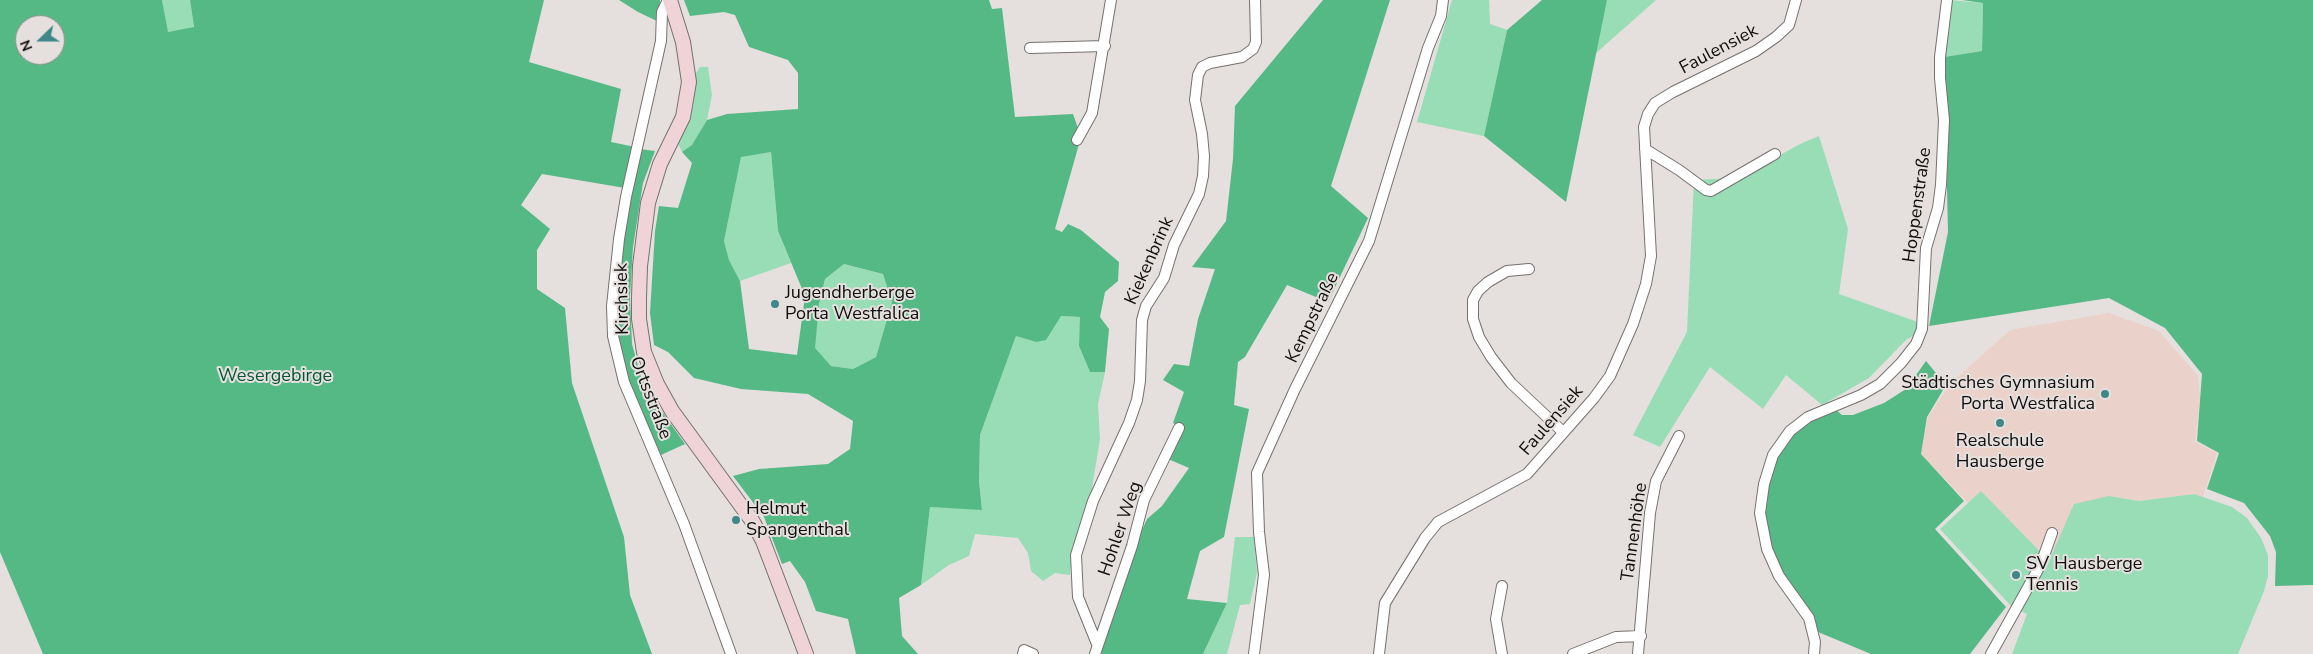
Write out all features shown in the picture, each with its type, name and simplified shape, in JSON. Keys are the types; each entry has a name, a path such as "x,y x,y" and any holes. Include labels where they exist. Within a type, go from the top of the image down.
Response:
{"main road":[{"name":"Kirchsiek","path":"669,0 683,42 689,82 683,116 653,182 646,213 640,266 639,298 639,319 644,352 656,384 668,405 740,502 764,541 806,654"}],"street":[{"name":"Ortsstraße","path":"669,0 662,12 661,41 618,239 612,306 613,336 624,382 684,524 729,653"},
{"path":"1077,140 1092,113 1105,46 1111,0"},
{"name":"Kiekenbrink","path":"1096,649 1078,597 1076,555 1093,501 1138,400 1142,320 1146,306 1164,278 1174,245 1199,194 1203,176 1204,156 1202,134 1194,100 1198,75 1202,67 1210,63 1242,57 1253,49 1256,42 1255,0"},
{"name":"Kempstraße","path":"1254,654 1264,575 1259,532 1257,473 1368,241 1428,48 1441,16 1443,0"},
{"name":"Faulensiek","path":"1379,654 1386,603 1425,538 1438,522 1527,474 1594,398 1610,376 1633,324 1646,284 1651,256 1644,127 1648,114 1655,103 1673,92 1756,51 1776,37 1789,24 1796,0"},
{"name":"Hoppenstraße","path":"1814,654 1815,642 1809,618 1779,576 1767,550 1760,513 1764,484 1773,455 1790,431 1808,417 1861,395 1880,384 1901,363 1916,344 1922,329 1926,248 1938,208 1942,185 1944,120 1940,57 1947,0"},
{"path":"1030,48 1105,46"},
{"path":"1645,149 1679,170 1706,190 1712,191 1775,154"},
{"path":"1529,269 1508,271 1488,282 1478,291 1473,300 1473,318 1479,337 1511,383 1563,432"},
{"name":"Hohler Weg","path":"1096,649 1132,546 1144,500 1180,428"},
{"name":"Tannenhöhe","path":"1638,654 1650,513 1656,481 1679,436"},
{"path":"1991,654 2042,564 2052,533"},
{"path":"1502,586 1496,619 1502,654"},
{"path":"1573,654 1616,637 1641,636"},
{"path":"1023,654 1024,650 1034,654"}],"shaded area":[{"path":"2109,313 2159,331 2198,376 2200,398 2195,442 2217,453 2203,497 2194,494 2139,501 2109,496 2049,562 1981,491 1968,503 1921,454 1928,417 1950,384 2010,330"}],"green space":[{"name":"Wesergebirge","path":"0,0 162,0 168,32 194,27 190,0 544,0 529,62 621,89 611,142 635,147 625,188 542,174 521,205 550,229 537,250 537,289 565,308 572,383 624,537 630,595 652,654 43,654 0,552"},
{"path":"162,0 190,0 194,28 167,32"},
{"path":"619,0 660,0 659,22 638,12"},
{"path":"684,0 989,0 992,9 1002,8 1015,117 1073,114 1081,137 1055,229 1062,232 1068,224 1081,230 1119,262 1118,281 1105,292 1100,317 1109,329 1105,372 1090,372 1079,346 1080,317 1061,316 1046,340 1036,342 1016,336 980,435 979,481 982,510 930,507 921,585 899,598 902,636 918,654 856,654 848,619 816,611 805,582 790,561 782,564 764,517 733,476 759,469 828,464 850,449 853,421 808,394 741,389 694,378 668,352 654,345 650,313 655,231 659,206 678,208 692,163 682,152 692,145 707,120 727,114 798,109 798,73 788,60 749,47 735,15 724,12 690,16","holes":["771,152 778,231 805,296 797,355 749,349 740,281 729,260 724,241 741,157","844,264 883,274 892,302 876,357 853,369 831,366 815,348 819,304 825,279"]},
{"path":"1323,0 1390,0 1331,186 1368,218 1328,302 1287,285 1245,357 1238,362 1234,405 1249,409 1224,537 1200,551 1187,599 1227,603 1203,654 1101,654 1107,626 1125,583 1147,519 1162,506 1189,468 1168,459 1183,428 1173,423 1184,392 1163,380 1174,364 1189,366 1198,319 1215,269 1192,267 1226,221 1233,159 1235,106"},
{"path":"1452,0 1489,0 1490,24 1507,30 1484,136 1417,122"},
{"path":"1542,0 1607,0 1566,202 1484,136 1507,30"},
{"path":"1607,0 1656,0 1595,54"},
{"path":"1950,0 1983,3 1982,51 1944,57"},
{"path":"1962,0 2313,0 2313,585 2275,586 2276,552 2270,536 2244,503 2207,489 2219,453 2197,441 2202,374 2165,328 2109,298 1929,326 1948,232 1944,57 1982,51 1983,3"},
{"path":"700,67 708,67 712,95 707,120 692,146 682,152 677,141 688,120 693,104 696,73"},
{"path":"1819,136 1848,229 1839,294 1929,326 1906,340 1869,378 1822,405 1786,375 1763,409 1710,367 1660,447 1633,435 1687,332 1694,180 1739,178 1800,144"},
{"path":"640,149 655,151 643,183 633,247 630,297 632,344 641,377 656,403 685,444 661,455 628,384 618,347 615,290 621,233"},
{"path":"771,152 778,231 791,263 740,281 729,260 724,241 741,156"},
{"path":"844,264 883,274 892,302 876,357 853,369 831,366 814,349 819,304 825,279"},
{"path":"1061,316 1081,317 1079,346 1090,372 1105,372 1098,404 1100,439 1090,500 1072,548 1070,575 1055,573 1043,581 1031,571 1028,553 1018,538 975,534 969,556 949,565 921,585 930,507 982,509 979,481 980,435 1016,336 1036,342"},
{"path":"1926,361 1946,385 1927,417 1921,454 1964,501 1935,529 2006,607 1970,654 1871,654 1818,632 1781,574 1769,548 1762,516 1775,457 1792,433 1811,419 1835,409 1842,415 1853,415 1884,403 1906,389"},
{"path":"1981,491 2049,561 2074,504 2109,496 2139,501 2194,494 2232,507 2247,518 2261,538 2268,555 2268,576 2264,591 2238,654 2012,654 2027,614 2011,606 1940,529"},
{"path":"1235,537 1254,537 1257,573 1250,604 1240,605 1227,654 1203,654 1227,603"}],"place":[{"name":"Jugendherberge Porta Westfalica","path":"775,304"},
{"name":"Städtisches Gymnasium Porta Westfalica","path":"2105,394"},
{"name":"Realschule Hausberge","path":"2000,423"},
{"name":"Helmut Spangenthal","path":"736,520"},
{"name":"SV Hausberge Tennis","path":"2016,575"}]}
